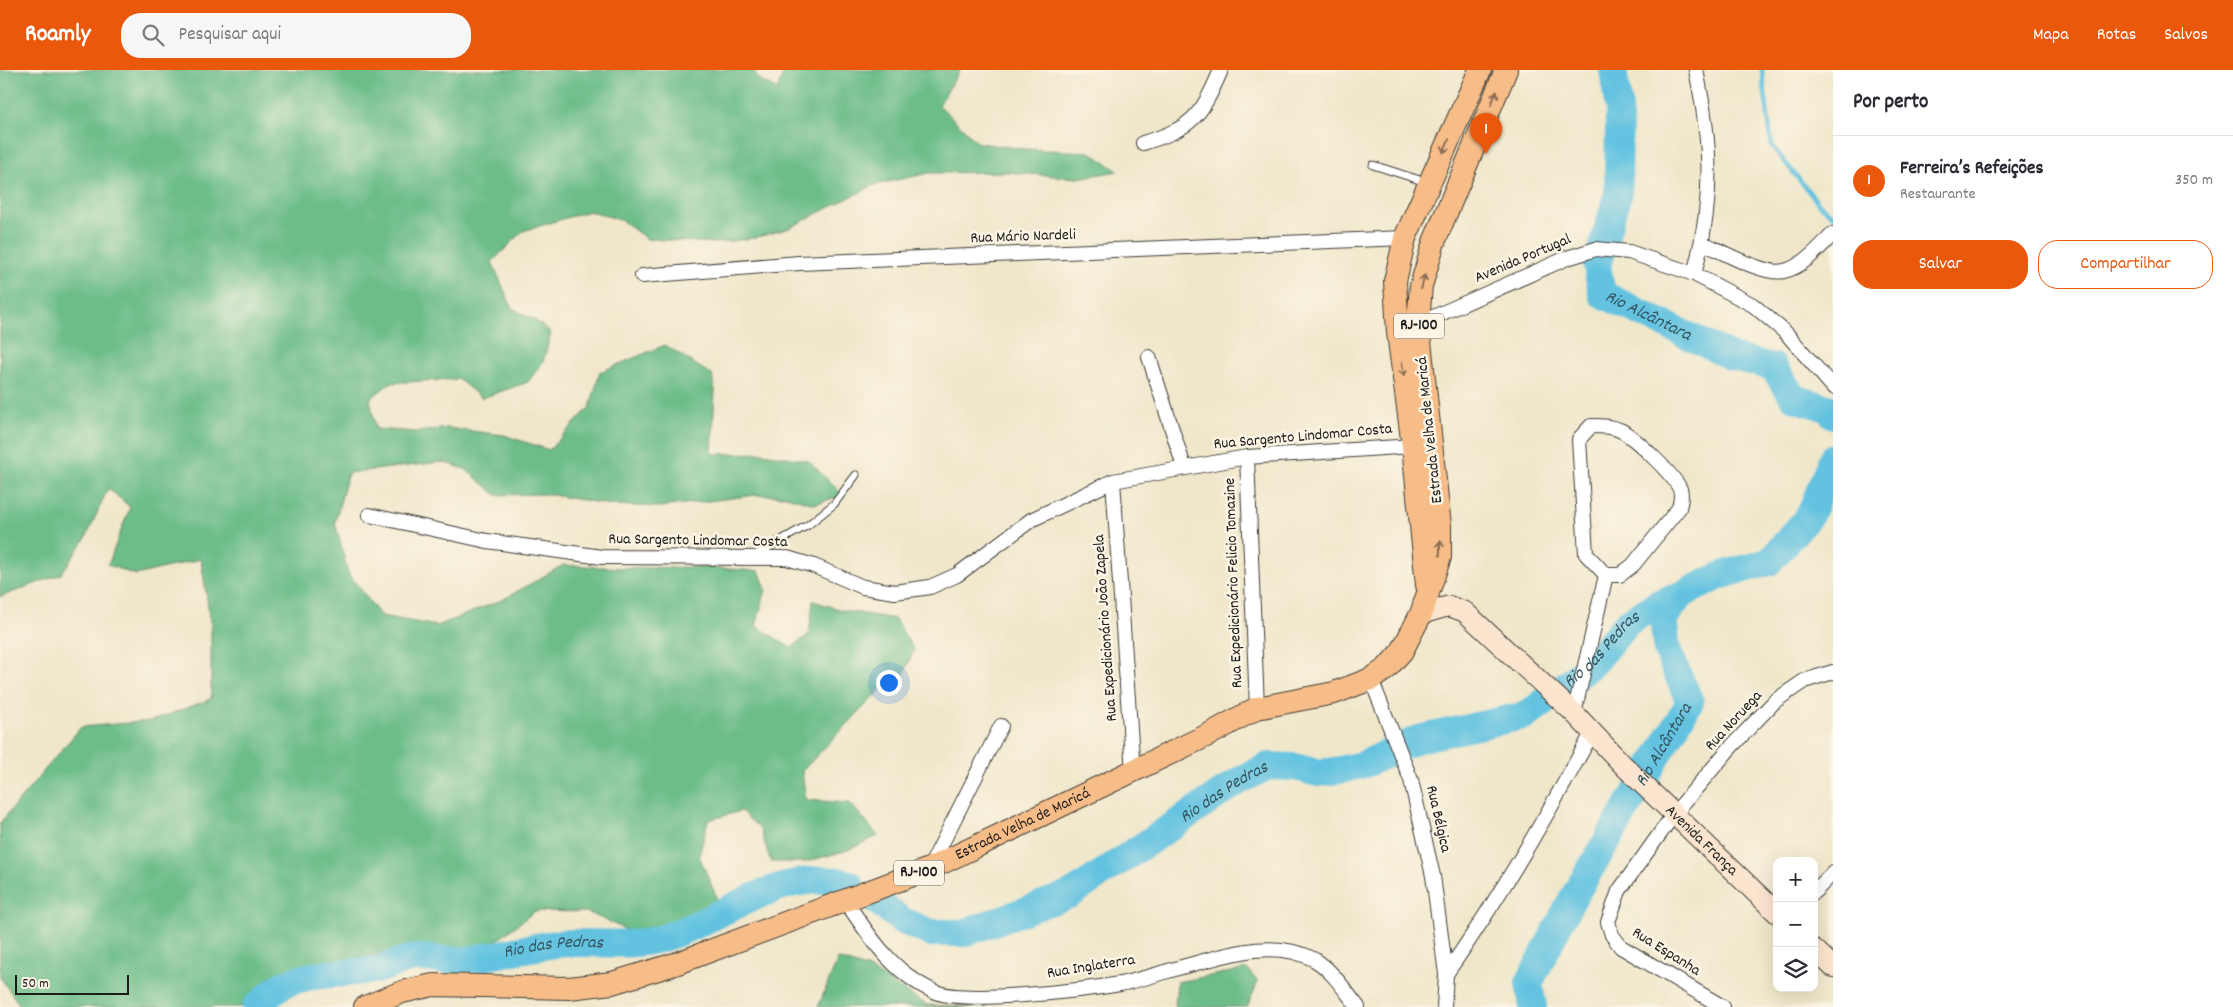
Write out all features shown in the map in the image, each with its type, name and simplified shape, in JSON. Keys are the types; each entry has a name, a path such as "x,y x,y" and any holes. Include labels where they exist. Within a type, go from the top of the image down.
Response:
{"main road":[{"name":"Estrada Velha de Maricá","path":"1424,604 1413,446 1398,333 1395,281 1405,238 1479,70"},
{"name":"Estrada Velha de Maricá","path":"365,1007 402,992 434,985 569,988 612,983 756,935 929,869 1133,772 1208,735 1257,708 1334,693 1371,679 1386,669 1402,651 1424,604 1440,557 1441,544 1418,323 1421,286 1434,242 1506,70"}],"street":[{"path":"1143,143 1174,133 1195,118 1212,91 1221,70"},
{"path":"1694,274 1703,243 1709,205 1709,160 1704,106 1696,70"},
{"path":"1703,243 1766,270 1783,272 1804,261 1833,234"},
{"name":"Rua Mário Nardeli","path":"642,276 809,263 1405,238"},
{"name":"Avenida Portugal","path":"1398,333 1568,258 1596,249 1629,252 1694,274 1753,305 1786,333 1833,387"},
{"path":"1150,358 1184,467"},
{"path":"1591,426 1606,426 1631,437 1679,487 1682,496 1679,508 1633,565 1620,575 1606,575 1586,554 1579,439 1591,426"},
{"name":"Rua Sargento Lindomar Costa","path":"369,515 487,541 602,557 787,558 814,566 863,587 895,592 930,587 957,575 1031,520 1113,481 1247,457 1413,446"},
{"name":"Rua Expedicionário Felicio Tomazine","path":"1247,457 1257,708"},
{"name":"Rua Expedicionário João Zapela","path":"1113,481 1133,772"},
{"path":"1574,713 1606,575"},
{"name":"Avenida França","path":"1424,604 1449,606 1465,612 1574,713 1624,766 1773,909"},
{"name":"Rua Noruega","path":"1674,814 1730,748 1775,701 1804,681 1833,672"},
{"name":"Rua Bélgica","path":"1371,679 1411,780 1432,876 1446,974 1444,1007"},
{"path":"929,869 1001,726"},
{"path":"1446,974 1485,919 1543,822 1592,733"},
{"name":"Rua Espanha","path":"1674,814 1619,891 1608,922 1612,935 1621,947 1723,1007"},
{"path":"1818,888 1833,873"},
{"name":"Rua Inglaterra","path":"845,900 871,941 902,970 934,992 974,997 1006,996 1120,984 1252,949 1290,951 1315,960 1339,983 1358,1007"},
{"path":"1818,953 1833,967"}],"lane":[{"path":"1373,165 1429,183"},
{"path":"750,557 808,525 834,504 856,475"}],"green space":[{"path":"0,70 754,70 758,79 777,90 785,70 960,70 939,105 978,143 1024,149 1090,152 1118,171 1078,178 1007,172 929,173 874,185 787,229 754,238 716,243 647,239 621,220 589,211 523,231 492,262 512,308 536,321 551,333 543,362 528,382 482,398 458,379 390,383 370,399 376,429 418,432 447,428 504,435 549,450 590,407 600,372 665,345 712,375 715,390 712,454 763,453 809,461 843,495 815,504 786,496 756,495 661,507 611,505 547,494 497,495 465,469 442,462 348,473 335,522 348,573 381,616 437,626 504,599 563,565 621,568 700,567 759,571 766,589 756,626 791,648 809,634 813,601 841,610 895,619 914,650 902,678 889,681 802,771 806,800 850,803 878,836 845,851 805,862 771,862 760,829 741,811 708,820 699,856 719,903 677,924 629,931 587,912 535,911 491,945 379,954 304,968 256,1007 21,1007 0,977 0,823 81,727 151,721 211,699 211,626 201,559 136,575 108,565 130,507 108,488 86,538 61,574 0,597"},
{"path":"838,959 869,969 927,1005 988,1007 818,1007"},
{"path":"1247,969 1258,982 1247,1007 1175,1007 1177,982"}],"waterway":[{"name":"Rio Alcântara","path":"1613,70 1619,109 1618,194 1597,265 1602,294 1732,357 1773,367 1794,398 1831,409 1833,415"},
{"path":"1762,70 1772,146 1818,203 1833,216"},
{"name":"Rio Alcântara","path":"1533,1007 1529,983 1570,903 1690,702 1667,650 1663,619 1681,595 1722,575 1769,562 1810,515 1833,457"},
{"name":"Rio das Pedras","path":"873,898 901,920 931,933 964,933 1071,894 1239,781 1268,766 1295,767 1318,773 1340,770 1365,764 1418,739 1527,715 1591,665 1628,622 1661,602 1681,595"},
{"name":"Rio das Pedras","path":"256,1007 281,986 308,977 379,969 413,958 458,960 555,944 637,943 659,939 682,931 776,888 800,882 825,880 850,884"}],"place":[{"name":"Ferreira’s Refeições","path":"1486,154"}]}
